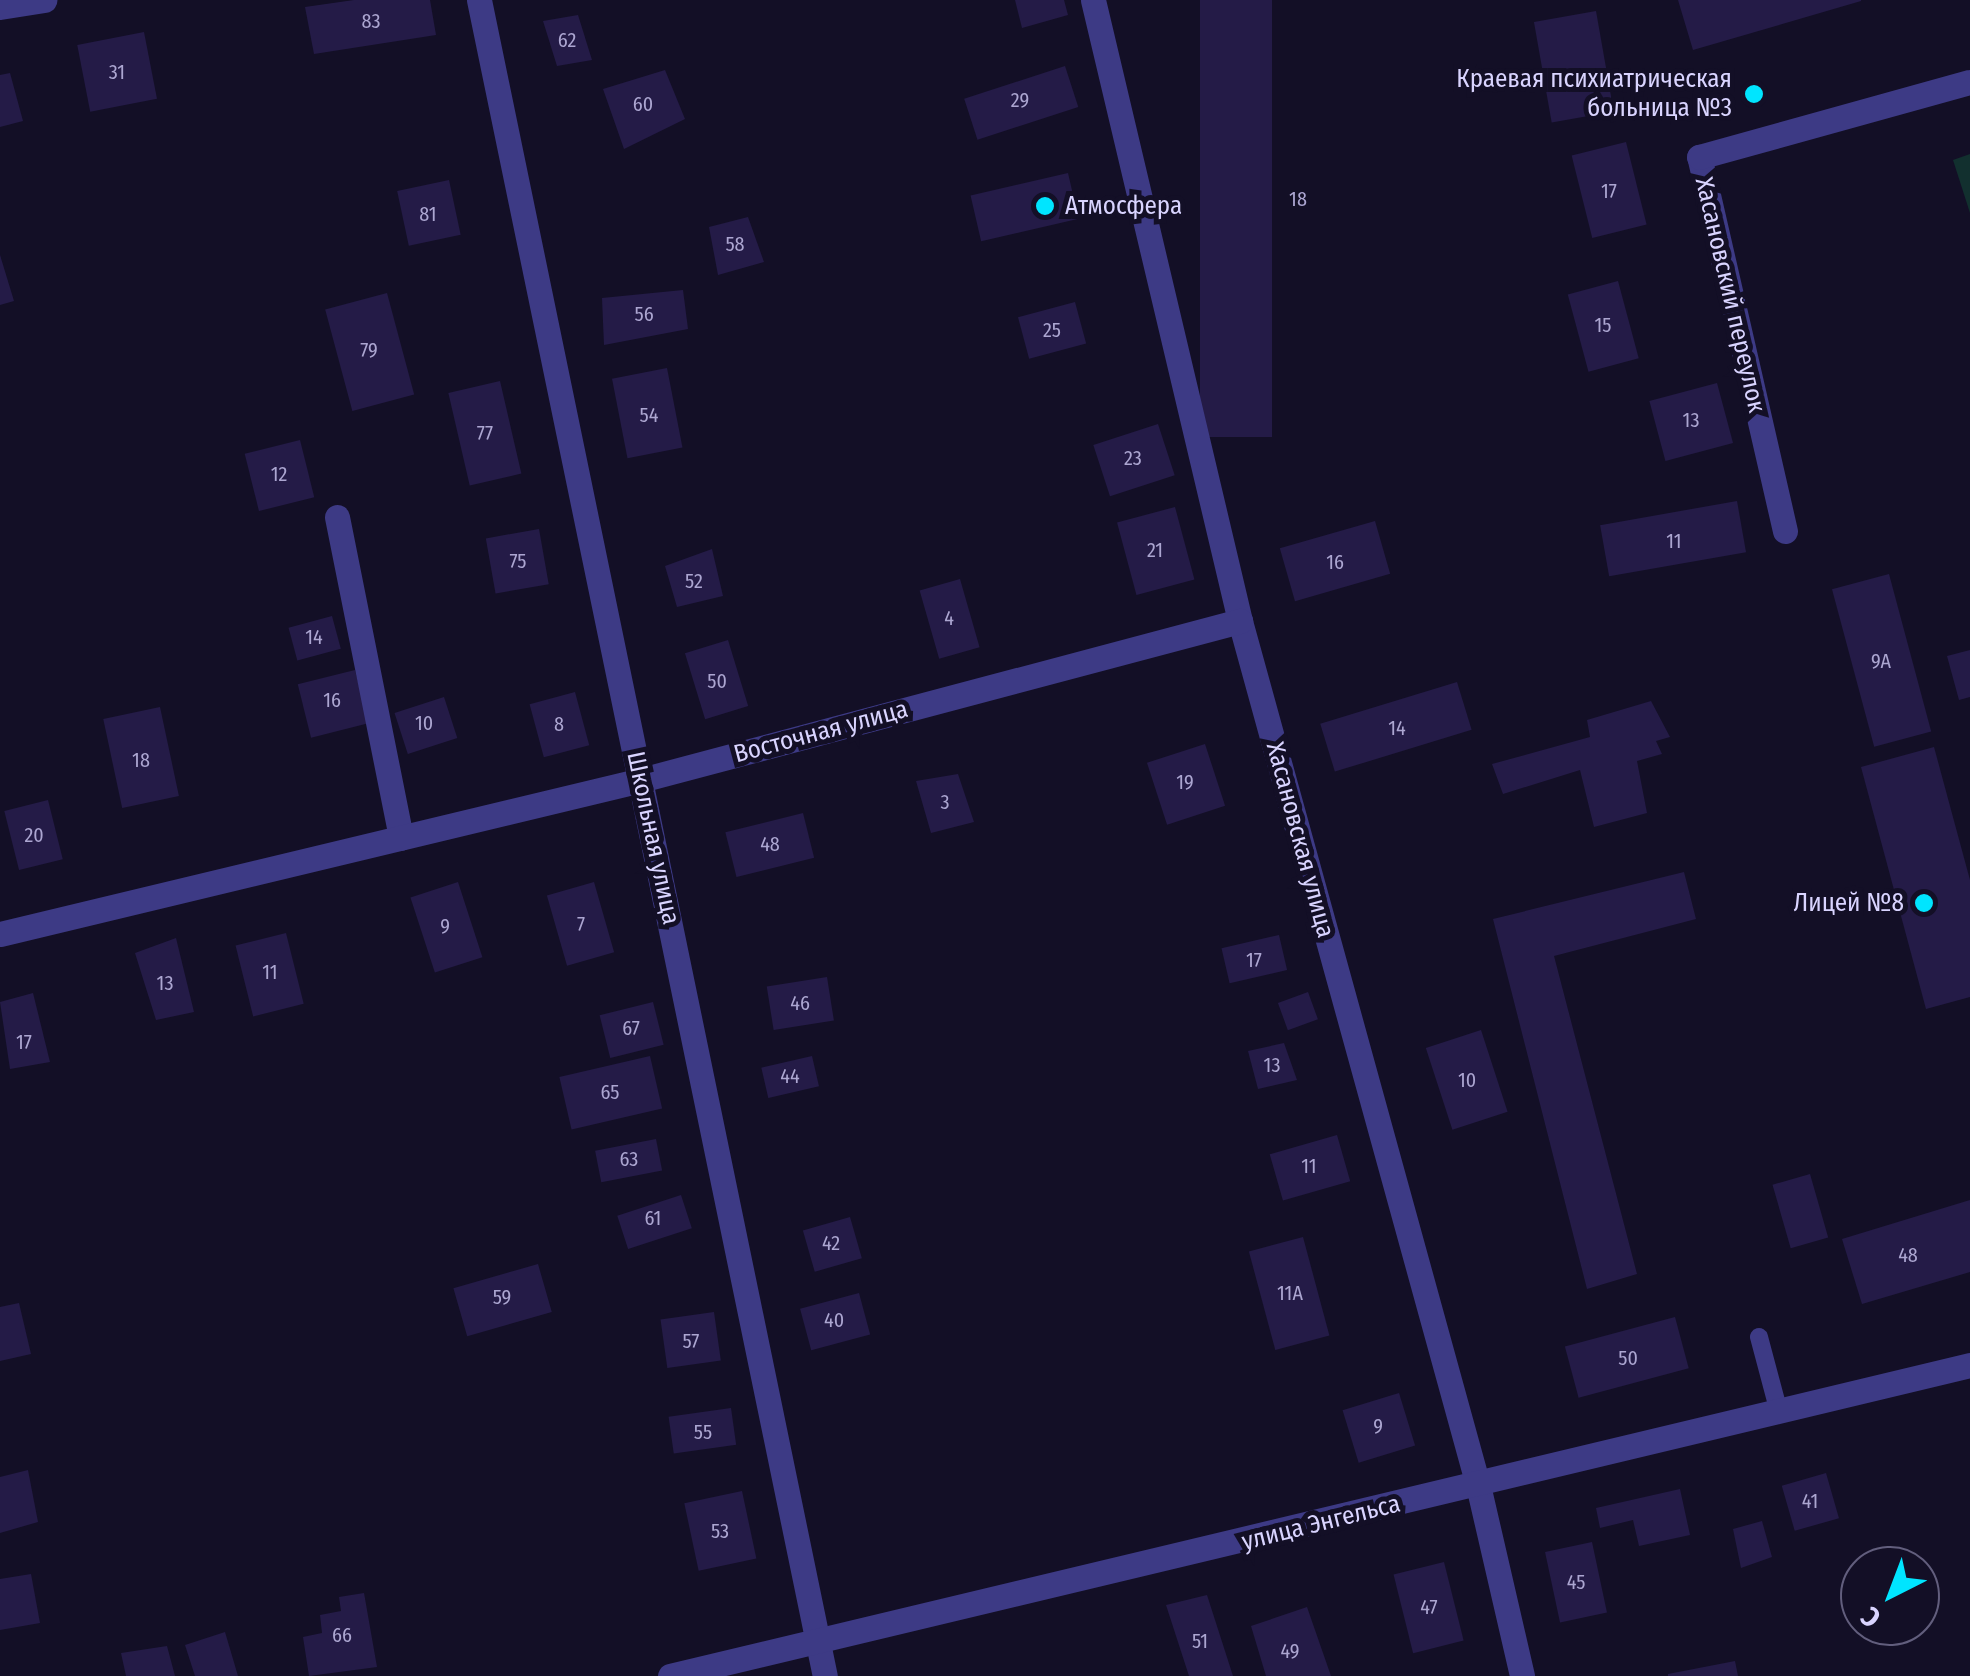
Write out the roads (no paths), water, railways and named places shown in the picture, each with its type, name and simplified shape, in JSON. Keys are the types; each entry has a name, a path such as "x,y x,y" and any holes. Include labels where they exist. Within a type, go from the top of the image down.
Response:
{"street":[{"name":"Школьная улица","path":"480,0 826,1676"},
{"name":"Хасановская улица","path":"1094,0 1240,621 1478,1485 1522,1676"},
{"name":"Хасановский переулок","path":"1784,531 1699,157 1970,82"},
{"path":"336,517 401,838"},
{"name":"Восточная улица","path":"0,934 641,780 1240,621"},
{"name":"улица Энгельса","path":"670,1676 819,1644 1970,1365"}],"lane":[{"path":"1759,1337 1779,1412"}],"place":[{"name":"Краевая психиатрическая больница №3","path":"1754,94"},
{"name":"Атмосфера","path":"1045,206"},
{"name":"Лицей №8","path":"1924,903"}]}
